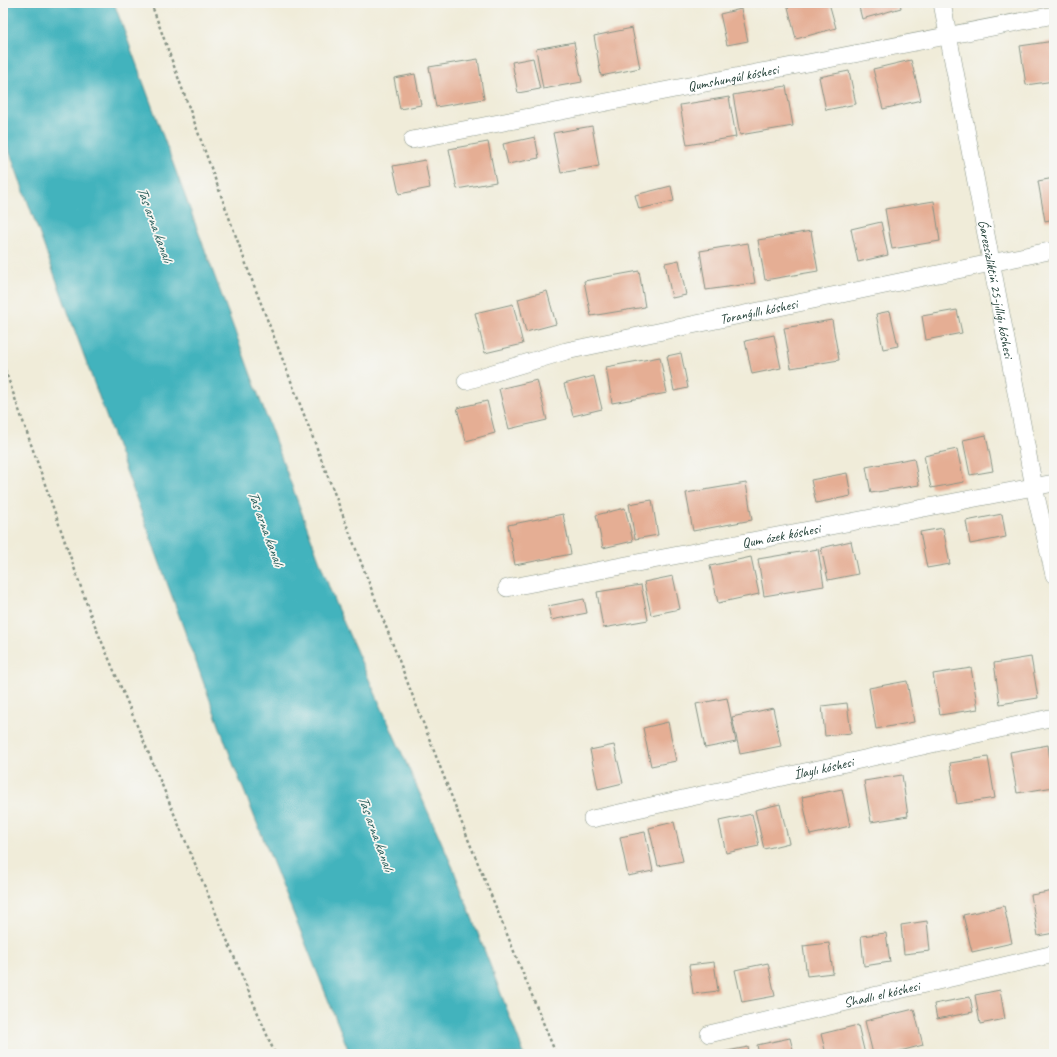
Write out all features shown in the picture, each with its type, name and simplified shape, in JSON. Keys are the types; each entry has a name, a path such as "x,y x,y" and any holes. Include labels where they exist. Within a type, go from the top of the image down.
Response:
{"street":[{"name":"Ǵarezsizliktiń 25-jıllıǵı kóshesi","path":"942,3 1034,487 1054,575"},
{"name":"Qumshungúl kóshesi","path":"412,140 1054,15"},
{"name":"Toranǵıllı kóshesi","path":"466,380 566,351 1054,250"},
{"name":"Qum ózek kóshesi","path":"507,588 1054,483"},
{"name":"Ílaylı kóshesi","path":"592,819 1054,718"},
{"name":"Shadlı el kóshesi","path":"709,1034 1054,954"}],"path":[{"path":"151,3 252,283 468,839 556,1054"},
{"path":"3,364 91,616 275,1054"}],"water":[{"name":"Tas arna kanalı","path":"3,3 114,3 335,603 453,868 524,1054 350,1054 234,766 3,134"}],"building":[{"path":"787,3 829,3 836,28 796,39"},
{"path":"858,3 900,3 901,8 862,19"},
{"path":"741,9 748,41 727,45 720,14"},
{"path":"632,28 640,68 601,76 594,36"},
{"path":"1054,41 1054,81 1026,85 1020,46"},
{"path":"574,42 582,82 543,89 536,49"},
{"path":"533,58 540,89 518,93 512,62"},
{"path":"478,59 484,99 436,107 429,67"},
{"path":"911,60 921,100 883,109 873,69"},
{"path":"849,71 856,104 826,110 819,77"},
{"path":"415,74 421,105 400,109 394,78"},
{"path":"786,86 793,126 740,135 733,95"},
{"path":"729,97 736,137 687,145 680,105"},
{"path":"592,126 599,166 561,173 553,133"},
{"path":"535,137 539,158 508,164 503,144"},
{"path":"488,142 496,182 457,189 449,149"},
{"path":"425,160 430,188 399,194 393,166"},
{"path":"1054,178 1054,219 1045,221 1038,181"},
{"path":"671,186 674,201 639,209 635,195"},
{"path":"934,201 940,241 892,249 885,209"},
{"path":"881,222 888,255 858,262 851,229"},
{"path":"811,231 818,271 765,280 758,240"},
{"path":"748,243 755,283 706,290 700,251"},
{"path":"679,260 686,295 672,298 665,263"},
{"path":"639,271 645,307 591,316 584,281"},
{"path":"547,291 556,324 526,332 518,299"},
{"path":"513,304 523,344 485,353 475,313"},
{"path":"957,310 962,333 926,340 922,316"},
{"path":"890,311 898,346 883,349 876,314"},
{"path":"832,320 839,360 791,368 784,328"},
{"path":"774,335 781,368 752,374 745,341"},
{"path":"681,353 688,388 674,391 667,356"},
{"path":"660,357 667,393 612,403 606,367"},
{"path":"594,376 602,409 573,416 564,384"},
{"path":"537,380 547,420 509,429 499,389"},
{"path":"487,401 495,433 466,441 457,408"},
{"path":"986,435 993,471 970,475 963,440"},
{"path":"957,449 964,482 931,488 924,456"},
{"path":"914,458 919,485 871,493 866,467"},
{"path":"847,473 851,496 816,503 811,480"},
{"path":"746,483 752,520 693,531 686,493"},
{"path":"652,500 658,535 635,539 629,504"},
{"path":"625,508 633,541 603,548 596,515"},
{"path":"563,514 571,554 515,565 508,525"},
{"path":"1002,514 1006,537 970,544 966,521"},
{"path":"943,528 950,564 927,568 920,532"},
{"path":"851,541 858,574 828,580 821,548"},
{"path":"818,549 824,586 764,596 758,559"},
{"path":"751,557 759,594 718,603 710,566"},
{"path":"673,576 680,609 651,615 644,582"},
{"path":"641,585 648,620 603,628 597,592"},
{"path":"584,599 587,613 551,620 548,606"},
{"path":"1031,657 1038,698 1000,704 994,663"},
{"path":"971,668 978,709 940,715 933,674"},
{"path":"907,681 914,722 876,729 869,688"},
{"path":"727,698 736,742 705,748 696,704"},
{"path":"847,703 851,733 825,736 822,706"},
{"path":"773,708 781,746 740,754 732,717"},
{"path":"668,722 676,761 651,766 643,728"},
{"path":"614,745 623,783 598,789 590,750"},
{"path":"1048,745 1054,787 1017,793 1010,752"},
{"path":"988,757 995,798 957,804 950,763"},
{"path":"902,775 908,816 871,822 864,781"},
{"path":"842,789 850,826 810,835 802,797"},
{"path":"780,804 789,843 764,849 755,810"},
{"path":"752,814 759,846 726,853 719,821"},
{"path":"674,822 683,861 658,866 649,828"},
{"path":"645,832 653,871 628,876 620,837"},
{"path":"1054,891 1054,933 1038,936 1031,895"},
{"path":"1004,906 1012,943 972,952 963,915"},
{"path":"927,921 930,951 904,954 901,925"},
{"path":"886,933 890,962 864,966 861,936"},
{"path":"829,943 833,973 807,976 803,946"},
{"path":"714,962 718,991 693,994 689,965"},
{"path":"768,963 775,996 742,1002 735,970"},
{"path":"1000,990 1005,1019 980,1024 975,995"},
{"path":"970,997 973,1012 937,1019 934,1004"},
{"path":"914,1009 923,1045 889,1054 873,1054 865,1021"},
{"path":"858,1025 865,1054 826,1054 821,1034"},
{"path":"790,1038 794,1054 759,1054 757,1045"},
{"path":"748,1047 749,1054 717,1054 717,1053"}]}
